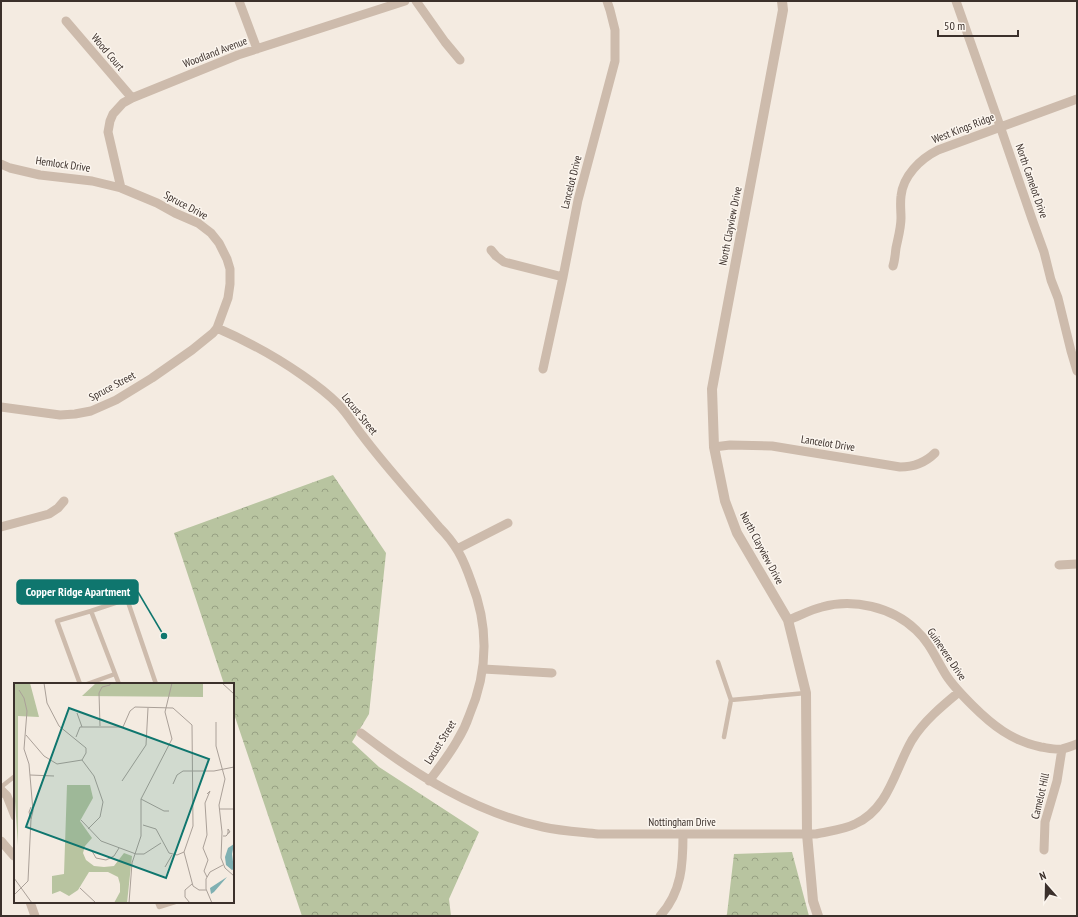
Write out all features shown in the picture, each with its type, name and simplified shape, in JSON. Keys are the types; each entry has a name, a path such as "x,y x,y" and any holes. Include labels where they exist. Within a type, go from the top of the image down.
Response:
{"street":[{"path":"240,1 257,49"},
{"name":"Woodland Avenue","path":"121,188 108,132 110,120 113,114 123,103 225,60 406,1"},
{"path":"416,1 445,42 460,60"},
{"name":"Lancelot Drive","path":"543,369 578,200 615,61 615,30 607,1"},
{"name":"North Clayview Drive","path":"782,1 783,10 712,389 714,447 725,501 737,533 788,620 806,692 807,834 813,901 818,916"},
{"name":"North Camelot Drive","path":"956,1 1044,252 1077,371"},
{"name":"Wood Court","path":"66,21 132,98"},
{"name":"West Kings Ridge","path":"893,266 899,240 901,194 910,173 921,161 931,153 938,150 1077,99"},
{"name":"Hemlock Drive","path":"1,164 10,168 59,178 76,178 121,188"},
{"name":"Spruce Drive","path":"121,188 157,203 198,223 211,233 219,243 230,269 230,284 228,298 217,328"},
{"path":"491,250 504,262 563,277"},
{"name":"Spruce Street","path":"1,407 60,415 91,411 116,400 152,378 192,350 217,328"},
{"name":"Locust Street","path":"217,328 236,336 284,362 317,386 337,403 361,435 448,537 464,560 482,612 485,637 483,669 474,706 464,729 458,741 429,781"},
{"name":"Lancelot Drive","path":"714,447 730,445 772,446 900,467 923,463 935,454"},
{"path":"1,526 48,514 58,508 64,501"},
{"path":"457,549 508,523"},
{"path":"1059,565 1077,564"},
{"name":"Guinevere Drive","path":"788,620 822,607 843,604 860,604 891,612 916,630 930,646 946,676 985,718 1001,730 1018,740 1036,746 1062,749 1077,744"},
{"path":"483,669 552,673"},
{"name":"Nottingham Drive","path":"361,733 393,758 456,796 490,811 544,827 598,834 816,834 848,827 870,814 883,800 912,740 934,714 960,692"},
{"name":"Camelot Hill","path":"1044,850 1045,822 1057,781 1062,749"},
{"path":"1,789 7,796 14,814"},
{"path":"660,916 671,901 682,871 683,834"},
{"path":"1,841 14,855"},
{"path":"30,903 34,916"}],"lane":[{"path":"80,683 57,621 127,599 156,683"},
{"path":"91,611 119,683"},
{"path":"718,662 731,700 724,738"},
{"path":"90,683 115,674"},
{"path":"731,700 806,692"},
{"path":"1,789 14,777"},
{"path":"157,903 159,907 172,903"}],"green space":[{"path":"333,475 386,553 369,714 352,742 379,767 479,832 449,899 451,916 302,916 234,714 234,683 224,683 174,533"},
{"path":"792,852 809,916 726,916 734,854"}],"place":[{"name":"Copper Ridge Apartment","path":"164,636"}]}
